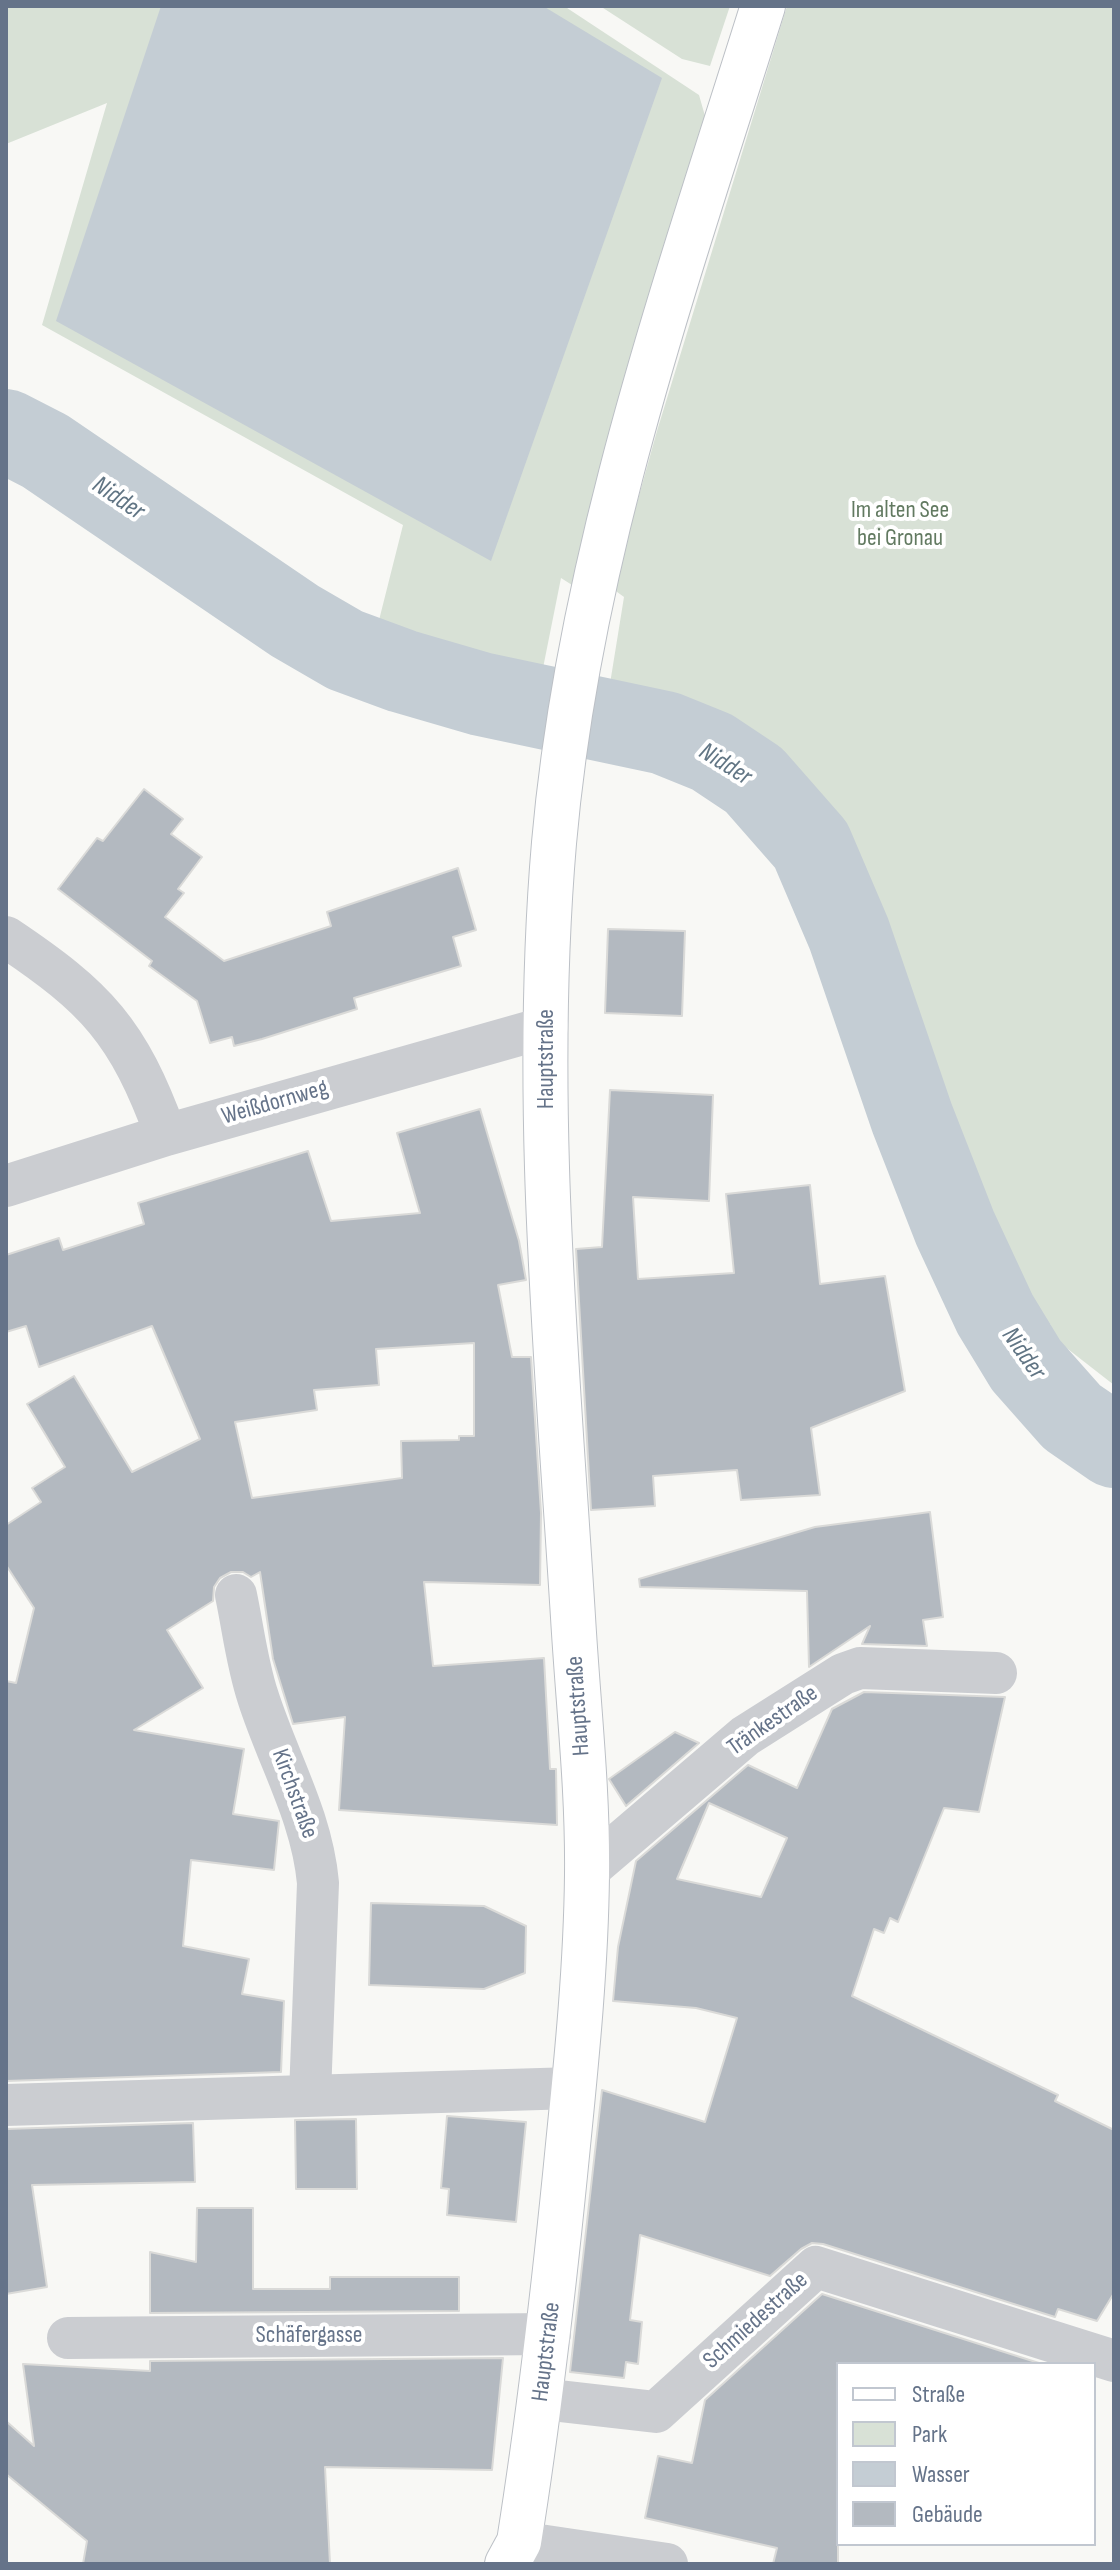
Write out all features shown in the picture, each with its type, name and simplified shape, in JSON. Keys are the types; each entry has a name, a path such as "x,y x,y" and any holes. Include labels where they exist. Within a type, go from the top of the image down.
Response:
{"street":[{"name":"Hauptstraße","path":"513,2553 542,2399 550,2334 574,2088 587,1871 552,1276 547,1027 554,841 592,591 631,434 763,6"},
{"path":"6,937 74,986 110,1021 147,1083 166,1135"},
{"name":"Weißdornweg","path":"6,1186 166,1135 547,1027"},
{"name":"Kirchstraße","path":"236,1595 257,1694 305,1816 315,1851 318,1883 310,2095"},
{"name":"Tränkestraße","path":"587,1871 745,1736 843,1674 860,1668 996,1673"},
{"path":"6,2105 574,2088"},
{"name":"Schmiedestraße","path":"542,2399 656,2412 816,2267 1114,2361"},
{"name":"Schäfergasse","path":"68,2338 550,2334"},
{"path":"513,2553 667,2564"}],"green space":[{"path":"6,6 564,6 699,95 709,130 572,585 561,578 542,673 374,640 403,525 42,325 107,103 6,144"},
{"path":"600,6 730,6 710,66 682,59"},
{"name":"Im alten See bei Gronau","path":"787,6 1114,6 1114,1385 1055,1339 1050,1324 1041,1330 966,1187 908,987 857,852 809,783 755,736 711,709 608,696 624,597 613,589 657,431"}],"water":[{"path":"161,6 543,6 662,78 491,561 56,321"}],"building":[{"path":"144,789 183,819 171,834 202,857 178,889 184,893 165,917 224,961 331,926 327,912 458,868 476,930 453,937 461,966 354,998 357,1009 262,1039 234,1046 232,1037 210,1043 197,1001 149,966 152,961 58,889 97,838 103,841"},
{"path":"608,929 685,931 682,1016 605,1013"},
{"path":"610,1090 713,1095 709,1201 633,1197 638,1279 734,1273 726,1194 810,1185 820,1284 885,1276 905,1391 811,1428 820,1495 741,1500 737,1470 653,1476 655,1506 591,1510 576,1249 602,1247"},
{"path":"480,1109 519,1241 526,1280 498,1285 512,1357 531,1357 541,1513 540,1585 424,1582 433,1666 544,1658 550,1769 556,1769 557,1825 339,1810 345,1717 293,1724 273,1659 260,1572 251,1577 243,1572 231,1572 220,1578 214,1587 213,1601 167,1630 203,1688 134,1730 244,1749 233,1814 279,1821 274,1870 191,1860 183,1946 249,1959 242,1994 284,2001 281,2072 6,2081 6,1681 16,1683 34,1608 6,1565 6,1525 41,1502 32,1488 65,1467 27,1404 74,1376 132,1472 200,1439 152,1326 39,1367 26,1326 6,1332 6,1255 59,1238 63,1250 144,1224 138,1203 308,1151 331,1221 420,1213 397,1133","holes":["474,1343 474,1436 459,1436 459,1440 401,1441 402,1478 252,1498 235,1422 317,1410 314,1390 379,1385 376,1349"]},
{"path":"930,1512 943,1617 923,1620 927,1646 862,1644 870,1626 809,1667 807,1591 640,1587 639,1579 815,1527"},
{"path":"864,1692 1005,1697 979,1812 944,1808 898,1922 890,1918 884,1933 874,1929 852,1996 1058,2095 1055,2101 1114,2130 1114,2293 1097,2321 1058,2309 1055,2317 823,2244 812,2243 801,2249 770,2276 640,2235 630,2320 642,2322 638,2364 626,2362 624,2378 570,2372 602,2090 705,2122 737,2018 696,2008 613,2001 618,1947 636,1861 748,1765 797,1788 832,1709","holes":["709,1803 787,1838 761,1897 677,1879"]},
{"path":"675,1732 699,1743 626,1806 609,1779"},
{"path":"371,1903 484,1906 526,1926 525,1973 484,1989 369,1985"},
{"path":"447,2116 526,2122 516,2222 447,2215 449,2189 441,2188"},
{"path":"356,2119 357,2189 296,2189 295,2120"},
{"path":"193,2123 195,2182 32,2185 47,2287 6,2294 6,2129"},
{"path":"197,2208 253,2208 253,2289 330,2289 330,2277 459,2277 459,2311 150,2313 150,2252 196,2262"},
{"path":"822,2294 1036,2362 836,2362 838,2564 773,2564 777,2548 645,2518 658,2456 692,2463 705,2400"},
{"path":"503,2358 492,2470 325,2467 330,2564 83,2564 87,2541 6,2474 6,2421 34,2446 23,2364 150,2371 150,2361"}],"waterway":[{"name":"Nidder","path":"6,431 45,451 295,621 345,650 402,671 481,694 665,733 712,752 754,780 811,845 849,934 912,1118 955,1228 995,1314 1026,1365 1072,1417 1114,1446"}]}
